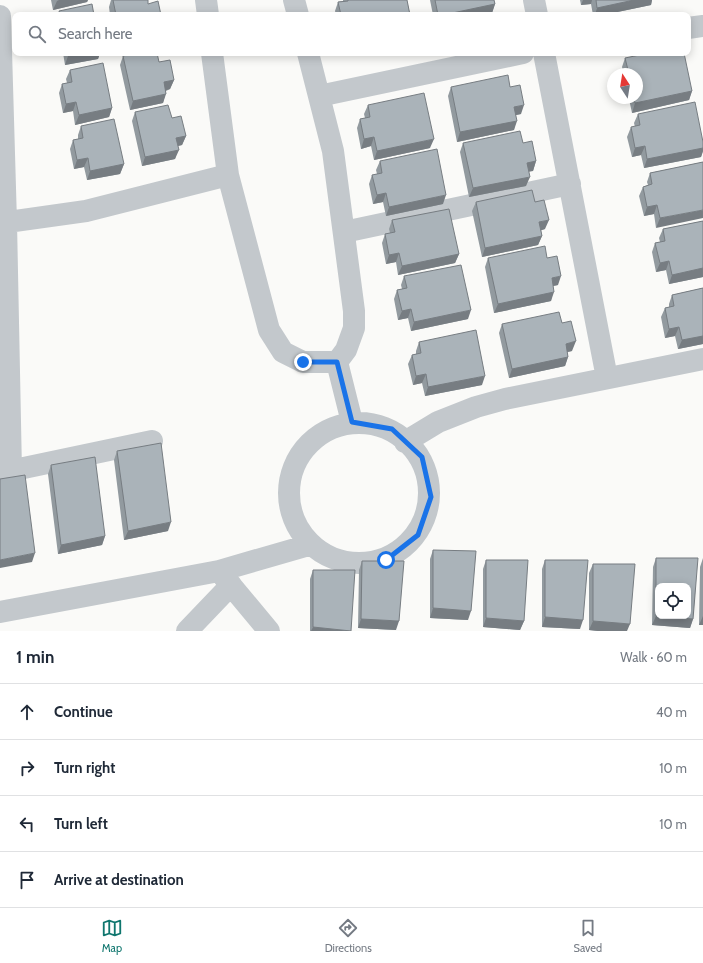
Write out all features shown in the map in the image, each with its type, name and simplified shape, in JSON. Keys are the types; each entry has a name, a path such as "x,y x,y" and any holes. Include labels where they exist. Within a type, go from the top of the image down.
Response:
{"street":[{"path":"206,0 208,12"},
{"path":"294,0 297,12"},
{"path":"534,0 536,12"},
{"path":"0,16 5,472 152,441"},
{"path":"691,28 703,26"},
{"path":"212,56 228,175 269,330 283,352 303,362 337,362"},
{"path":"309,56 333,152 354,311 354,328 346,350 337,362"},
{"path":"319,96 509,56"},
{"path":"545,56 607,378"},
{"path":"3,223 86,211 228,175"},
{"path":"344,232 570,184"},
{"path":"405,442 438,422 476,407 505,399 703,359"},
{"path":"337,362 352,422"},
{"path":"352,422 392,429 405,442 422,457 431,497 418,535 386,560 345,564 309,545 288,510 290,470 314,437 352,422"},
{"path":"0,612 225,578 309,545"},
{"path":"187,631 225,578"},
{"path":"225,578 269,631"}],"building":[{"path":"113,0 148,0 148,4 158,1 160,12 115,12"},
{"path":"407,0 409,12 340,12 338,2"},
{"path":"435,0 494,0 495,4 457,12 437,12"},
{"path":"596,0 634,0 597,8"},
{"path":"92,4 93,12 59,12"},
{"path":"123,56 158,56 159,62 170,60 174,80 164,82 166,94 133,101"},
{"path":"635,56 685,56 692,91 643,101 643,68 628,68 625,58"},
{"path":"103,63 112,108 79,115 76,102 66,104 62,84 72,82 70,70"},
{"path":"508,75 510,87 520,85 524,105 514,107 517,121 460,132 451,87"},
{"path":"424,93 434,139 377,151 374,137 364,139 360,119 370,117 368,105"},
{"path":"695,102 703,148 647,159 645,146 635,148 631,127 640,125 638,114"},
{"path":"168,105 172,118 181,116 186,136 176,138 179,150 145,157 135,112"},
{"path":"114,119 124,164 90,171 88,158 77,160 73,140 83,138 81,126"},
{"path":"520,131 523,143 532,141 536,161 527,163 530,177 473,188 463,143"},
{"path":"437,149 446,195 389,207 386,193 377,195 372,175 382,173 380,161"},
{"path":"703,162 703,210 660,218 657,205 647,207 643,187 652,184 650,173"},
{"path":"532,190 535,202 544,200 549,220 539,222 542,236 485,248 476,202"},
{"path":"449,209 459,254 402,266 399,253 389,255 385,234 395,232 392,220"},
{"path":"703,221 703,268 672,275 669,261 660,263 655,243 665,241 663,229"},
{"path":"545,246 547,258 557,256 561,276 552,278 554,292 498,304 488,258"},
{"path":"461,265 471,310 414,322 411,309 402,311 397,290 407,288 404,276"},
{"path":"703,288 703,336 682,340 679,327 669,329 665,308 674,306 672,295"},
{"path":"559,312 562,323 571,321 576,341 566,344 568,357 512,369 502,324"},
{"path":"476,330 485,376 428,387 426,374 416,376 412,355 421,353 419,342"},
{"path":"161,443 171,522 128,531 117,451"},
{"path":"95,457 105,536 61,545 51,465"},
{"path":"25,475 35,553 0,560 0,479"},
{"path":"433,550 476,551 471,611 433,608"},
{"path":"656,558 698,558 693,619 691,619 691,583 656,583"},
{"path":"486,560 528,560 524,621 486,618"},
{"path":"545,560 588,560 583,620 545,617"},
{"path":"362,561 404,561 399,621 361,619"},
{"path":"593,564 635,564 630,624 593,621"},
{"path":"313,570 355,570 351,631 313,627"}],"route":[{"path":"303,362 337,362 352,422 392,429 422,457 431,497 418,535 386,560"}]}
